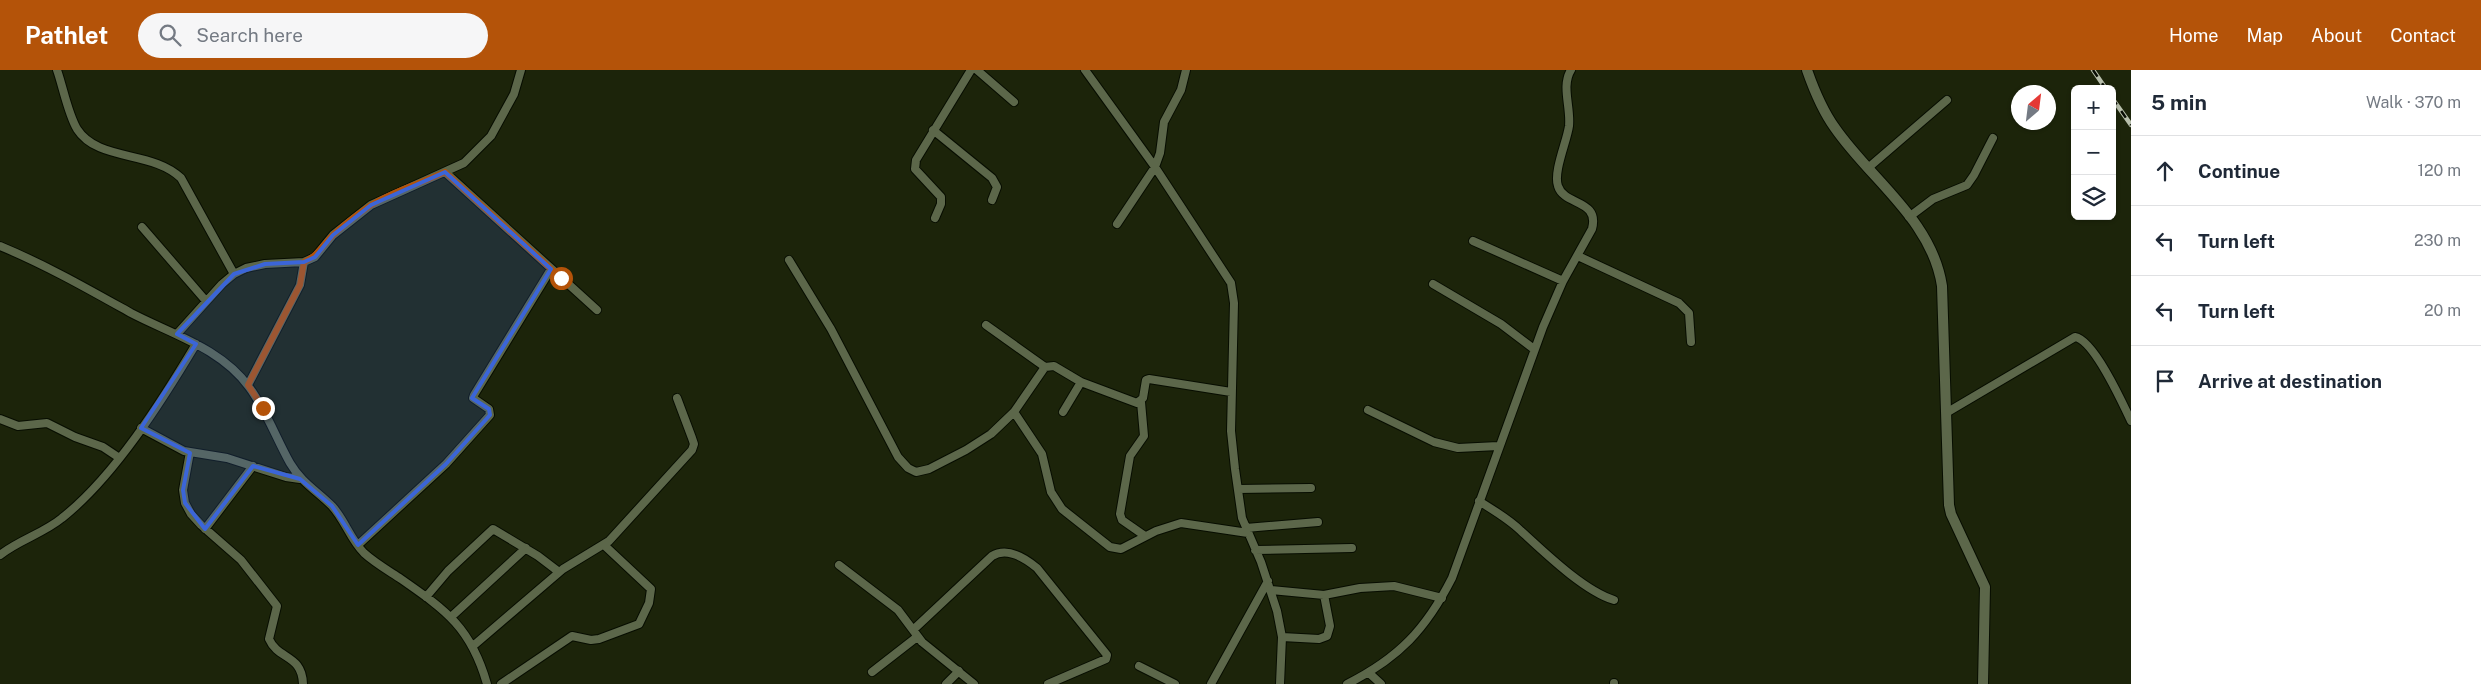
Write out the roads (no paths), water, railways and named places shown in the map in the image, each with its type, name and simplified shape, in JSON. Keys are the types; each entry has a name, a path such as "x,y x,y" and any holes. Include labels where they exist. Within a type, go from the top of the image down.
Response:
{"street":[{"path":"57,70 77,128 88,142 102,148 158,162 171,168 181,178 234,274"},
{"path":"177,334 234,274 246,268 265,264 304,262 315,257 333,235 371,205 464,163 490,136 514,94 521,70"},
{"path":"935,218 941,204 941,197 915,169 916,160 971,70"},
{"path":"978,70 1014,102"},
{"path":"1085,70 1155,167 1231,283 1234,303 1231,431 1238,489 1247,530 1271,590 1282,637 1280,684"},
{"path":"1116,224 1155,167 1160,153 1164,122 1181,90 1186,70"},
{"path":"1347,684 1369,673 1398,653 1416,635 1442,598 1452,578 1534,349 1563,281 1592,229 1594,216 1587,208 1560,190 1556,180 1569,125 1570,111 1566,79 1571,70"},
{"path":"1806,70 1830,122 1928,242 1939,270 1942,286 1949,505 1986,593 1983,684"},
{"path":"1868,168 1947,100"},
{"path":"933,130 992,178 997,187 992,200"},
{"path":"1909,217 1933,199 1967,185 1993,138"},
{"path":"445,172 597,310"},
{"path":"142,227 206,302"},
{"path":"1473,241 1563,281"},
{"path":"0,246 35,261 134,314 177,334 226,364 248,385 300,479 332,506 358,545 371,558 426,596 451,617 472,646 487,684"},
{"path":"1578,256 1679,303 1688,313 1691,342"},
{"path":"789,260 831,329 898,458 908,468 916,472 929,469 966,450 991,434 1014,412 1045,368 1054,366 1081,382 1130,402 1141,402"},
{"path":"248,385 300,285 304,262"},
{"path":"358,545 446,464 490,415 489,409 476,401 473,398 474,395 551,269"},
{"path":"1433,284 1501,324 1534,349"},
{"path":"986,325 1045,368"},
{"path":"1946,413 2075,337 2081,339 2102,366 2131,421"},
{"path":"0,555 60,520 81,502 141,428 170,388 196,344"},
{"path":"1145,536 1122,520 1120,514 1130,456 1144,436 1141,402 1146,380 1232,392"},
{"path":"1063,412 1081,382"},
{"path":"472,646 559,572 576,559 604,545 692,450 694,444 677,398"},
{"path":"1368,410 1434,442 1458,448 1498,446"},
{"path":"1014,412 1032,435 1042,454 1051,492 1062,509 1110,547 1121,549 1145,536 1180,523 1247,530 1318,522"},
{"path":"0,419 18,426 47,423 75,437 97,444 118,457"},
{"path":"141,428 190,452 227,458 286,477 300,479"},
{"path":"190,452 183,490 185,503 191,514 205,529 241,560 261,589 275,602 277,606 270,639 275,648 297,663 303,675 303,684"},
{"path":"205,529 252,466"},
{"path":"1238,489 1311,488"},
{"path":"1480,501 1520,530 1531,542 1600,595 1614,600"},
{"path":"426,596 448,571 493,529 526,548 559,572"},
{"path":"501,684 572,636 591,640 599,639 639,624 649,603 650,589 604,545"},
{"path":"451,617 526,548"},
{"path":"1256,550 1352,548"},
{"path":"872,672 915,634 992,556 1003,552 1023,558 1037,568 1107,655 1106,659 1048,684"},
{"path":"839,565 898,610 915,634 974,684"},
{"path":"1211,684 1268,581"},
{"path":"1271,590 1324,595 1360,588 1394,586 1442,598"},
{"path":"1282,637 1319,639 1327,636 1330,626 1324,595"},
{"path":"1139,666 1175,684"},
{"path":"946,684 958,671"},
{"path":"1369,673 1381,684"}],"railway":[{"path":"2093,70 2103,85"},
{"path":"2116,104 2131,125"}]}
